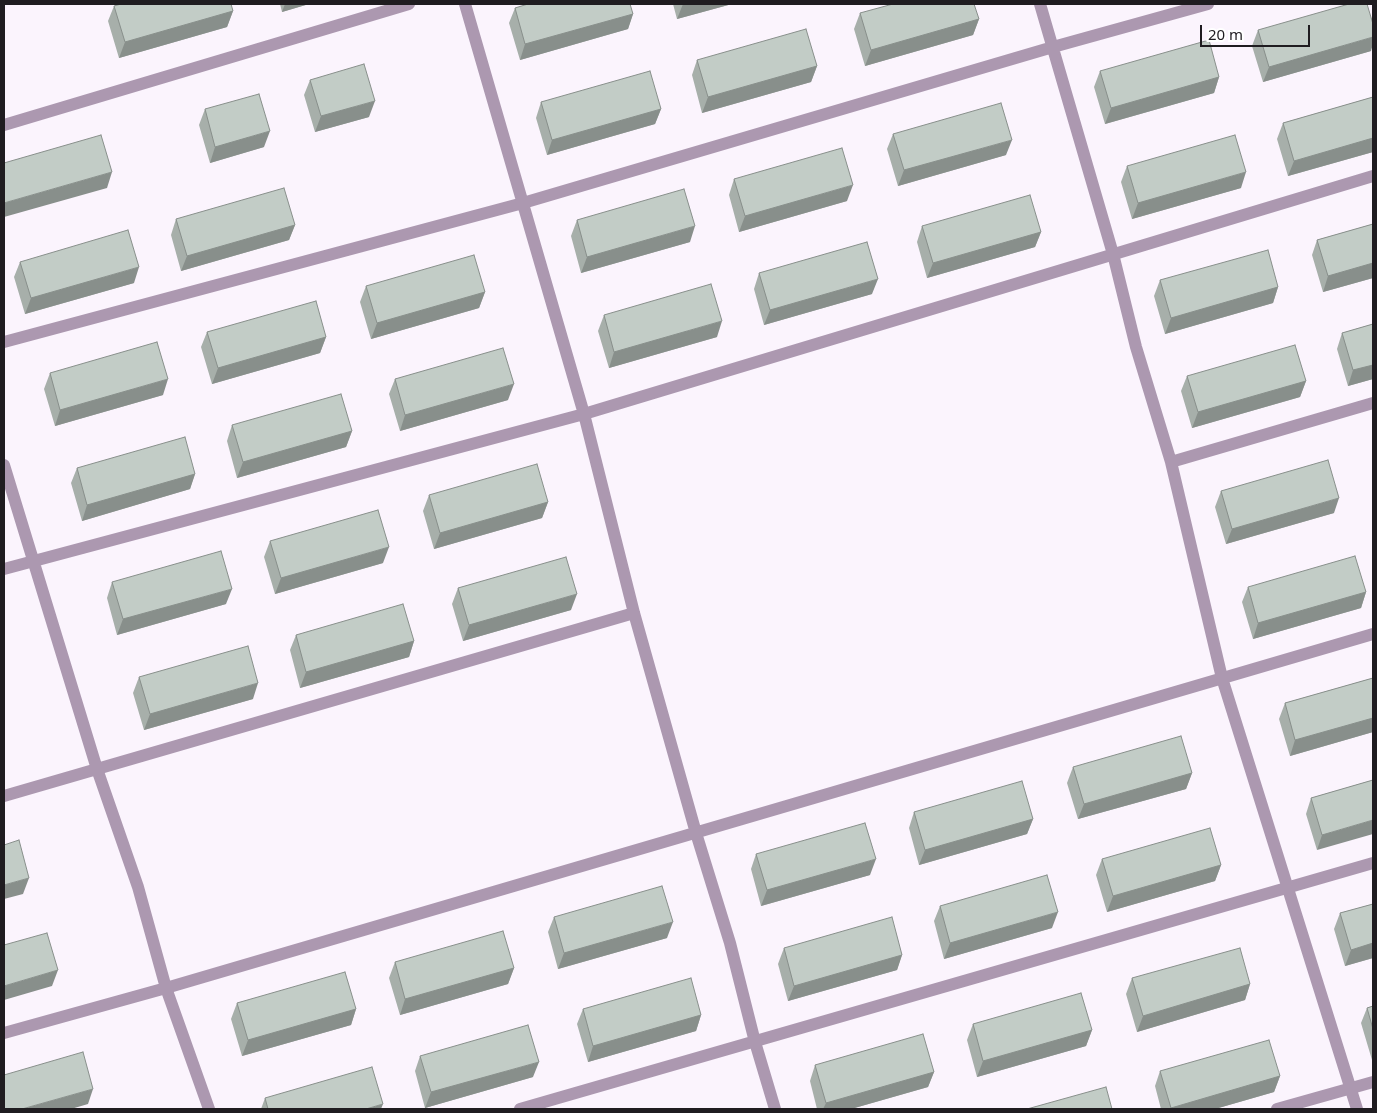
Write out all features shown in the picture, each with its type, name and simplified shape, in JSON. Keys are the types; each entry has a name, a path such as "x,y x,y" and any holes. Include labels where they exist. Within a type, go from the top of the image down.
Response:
{"street":[{"path":"4,125 409,4"},
{"path":"464,4 584,414 634,613 696,833 730,943 755,1042 775,1109"},
{"path":"1040,4 1113,254 1136,347 1171,462 1222,678 1357,1109"},
{"path":"4,342 523,203 1053,47 1208,4"},
{"path":"4,569 584,414 1373,176"},
{"path":"1171,462 1373,403"},
{"path":"4,465 98,769 138,887 166,988 209,1109"},
{"path":"4,796 634,613"},
{"path":"4,1033 166,988 1373,634"},
{"path":"520,1109 1373,863"},
{"path":"1277,1109 1373,1082"}],"building":[{"path":"121,4 231,4 233,11 125,42 114,6"},
{"path":"528,4 630,4 633,14 525,44 515,8"},
{"path":"893,4 974,4 979,19 871,50 860,13"},
{"path":"1349,4 1367,4 1373,24 1373,37 1269,67 1258,30"},
{"path":"806,29 817,66 708,97 697,60"},
{"path":"1209,40 1219,77 1111,108 1100,71"},
{"path":"364,64 375,101 321,116 310,80"},
{"path":"650,71 661,109 552,140 541,102"},
{"path":"259,94 270,131 215,147 205,109"},
{"path":"1373,97 1373,138 1294,161 1283,123"},
{"path":"1001,103 1012,140 904,170 893,134"},
{"path":"101,135 112,172 4,203 4,163"},
{"path":"1235,135 1246,172 1138,203 1127,166"},
{"path":"842,148 853,185 745,216 734,179"},
{"path":"284,188 295,225 187,256 176,219"},
{"path":"684,189 695,226 587,257 577,220"},
{"path":"1030,195 1041,232 933,263 922,226"},
{"path":"1373,224 1373,263 1328,276 1317,240"},
{"path":"128,230 139,267 31,298 20,262"},
{"path":"867,242 878,279 770,310 759,273"},
{"path":"1268,250 1278,287 1171,318 1160,280"},
{"path":"474,255 485,292 377,323 366,286"},
{"path":"711,284 722,321 614,352 604,315"},
{"path":"316,301 326,337 218,368 207,332"},
{"path":"1373,324 1373,365 1353,370 1342,333"},
{"path":"157,342 168,379 60,410 50,373"},
{"path":"1295,345 1306,381 1198,412 1187,376"},
{"path":"503,348 514,384 405,415 395,379"},
{"path":"341,394 352,431 243,462 232,425"},
{"path":"185,437 195,474 87,505 77,468"},
{"path":"1328,460 1339,498 1232,529 1221,491"},
{"path":"537,464 548,502 440,533 429,495"},
{"path":"378,510 389,547 281,578 270,541"},
{"path":"221,551 232,589 123,619 112,582"},
{"path":"1355,556 1366,592 1258,623 1248,587"},
{"path":"566,557 577,594 469,625 458,588"},
{"path":"403,604 414,641 306,672 296,635"},
{"path":"248,646 258,683 150,714 139,677"},
{"path":"1373,678 1373,718 1295,740 1285,703"},
{"path":"1181,736 1192,773 1084,804 1073,767"},
{"path":"1373,780 1373,820 1322,835 1311,798"},
{"path":"1022,781 1033,819 925,850 914,812"},
{"path":"865,823 876,859 767,890 756,854"},
{"path":"1210,828 1221,865 1113,896 1102,859"},
{"path":"19,840 29,878 4,885 4,845"},
{"path":"1047,875 1058,912 950,943 940,906"},
{"path":"662,886 673,922 564,953 554,917"},
{"path":"1373,904 1373,943 1351,950 1340,913"},
{"path":"892,917 902,955 794,986 784,948"},
{"path":"503,931 514,968 405,999 395,962"},
{"path":"47,933 58,970 4,986 4,945"},
{"path":"1240,948 1250,984 1143,1016 1132,978"},
{"path":"345,972 356,1009 248,1040 237,1003"},
{"path":"691,978 701,1015 593,1046 583,1009"},
{"path":"1081,993 1092,1030 983,1061 973,1024"},
{"path":"1373,1006 1373,1029 1367,1008"},
{"path":"528,1025 539,1062 431,1092 420,1056"},
{"path":"923,1034 934,1072 826,1103 815,1065"},
{"path":"1269,1040 1280,1076 1171,1108 1160,1071"},
{"path":"83,1052 93,1089 22,1109 4,1109 4,1075"},
{"path":"372,1067 383,1104 366,1109 268,1109 265,1098"},
{"path":"1106,1087 1112,1109 1027,1109"}]}
